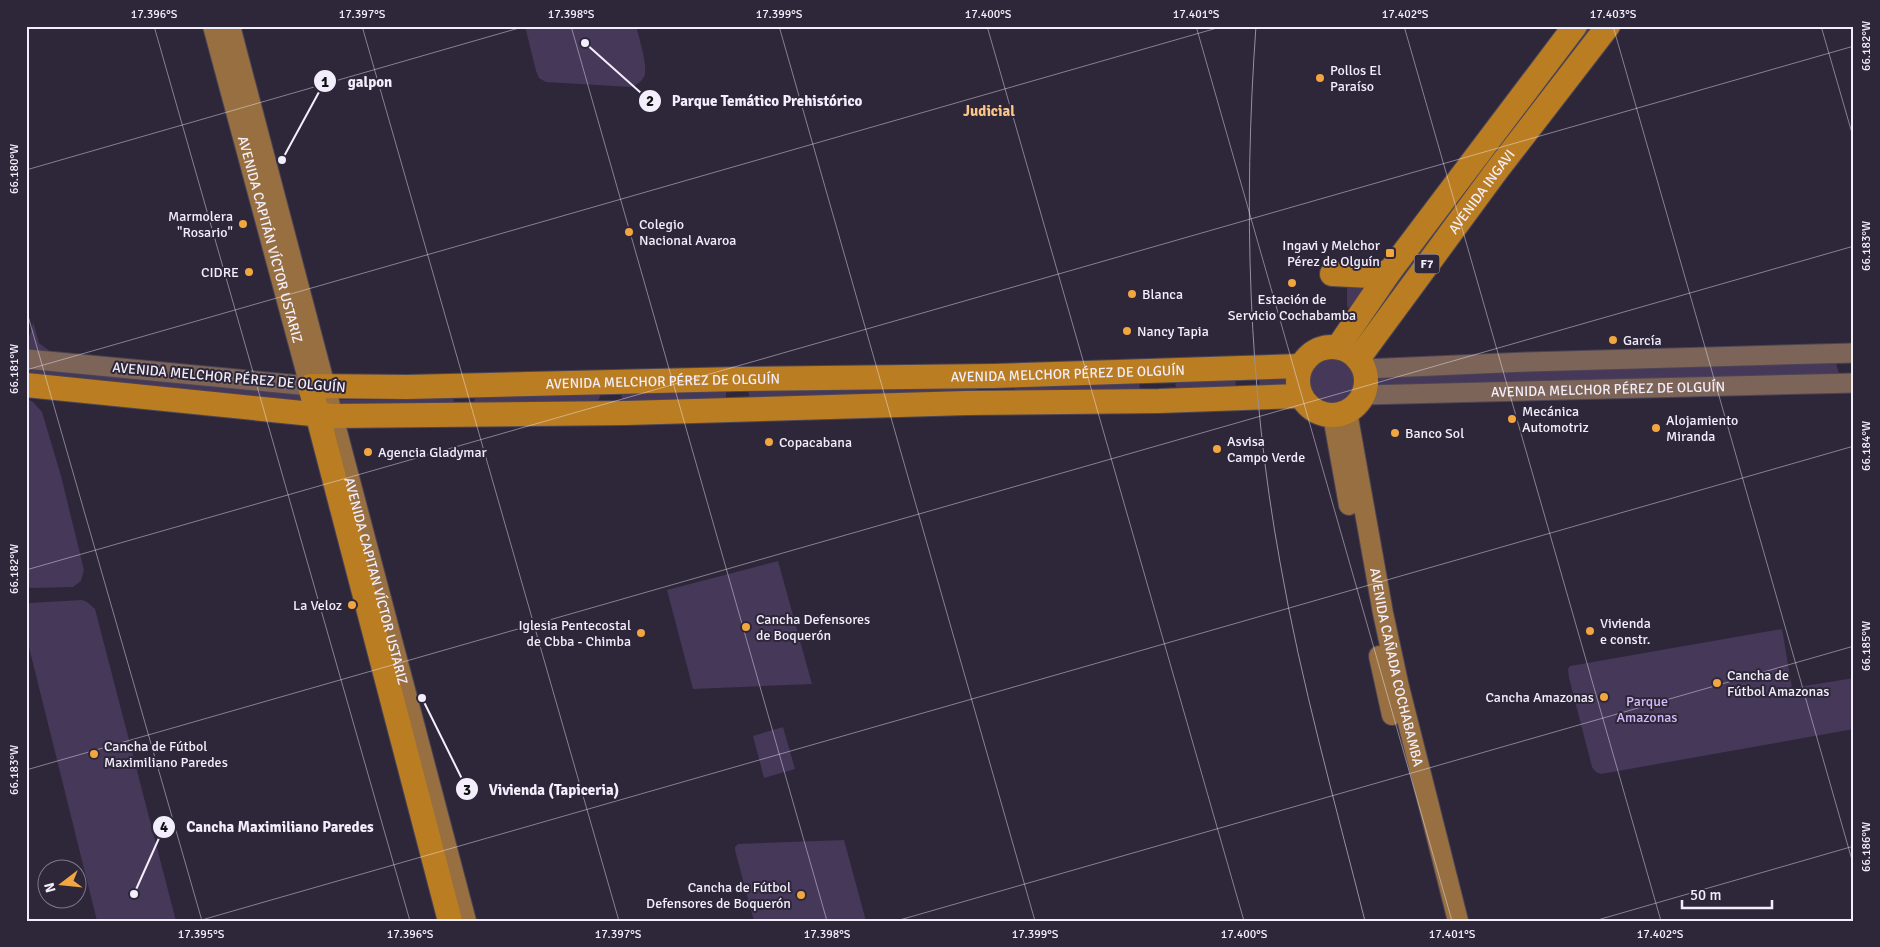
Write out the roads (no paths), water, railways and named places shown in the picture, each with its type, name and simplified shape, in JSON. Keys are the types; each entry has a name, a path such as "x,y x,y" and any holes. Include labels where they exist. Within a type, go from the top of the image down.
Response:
{"highway":[{"name":"AVENIDA INGAVI","path":"1353,359 1390,271 1575,26"},
{"name":"AVENIDA INGAVI","path":"1353,359 1608,26"},
{"path":"1332,274 1371,276 1390,271"},
{"path":"1328,347 1353,359 1366,383 1363,395 1356,405 1340,414 1323,414 1313,410 1306,404 1301,396 1298,381 1301,366 1308,357 1317,350 1328,347"},
{"name":"AVENIDA MELCHOR PÉREZ DE OLGUÍN","path":"317,387 992,376 1301,366"},
{"name":"AVENIDA MELCHOR PÉREZ DE OLGUÍN","path":"26,386 324,415 626,413 1301,396"},
{"name":"AVENIDA CAPITÁN VÍCTOR USTARIZ","path":"317,387 324,415 326,454"},
{"name":"AVENIDA CAPITAN VÍCTOR USTARIZ","path":"326,454 450,921"}],"main road":[{"name":"AVENIDA CAPITÁN VÍCTOR USTARIZ","path":"213,26 317,387"},
{"name":"AVENIDA CAPITÁN VÍCTOR USTARIZ","path":"230,26 317,387"},
{"name":"AVENIDA CAÑADA COCHABAMBA","path":"1340,414 1360,566 1385,686 1445,921"},
{"name":"AVENIDA CAÑADA COCHABAMBA","path":"1340,414 1399,687 1458,921"},
{"name":"AVENIDA CAPITAN VÍCTOR USTARIZ","path":"324,415 466,921"}],"street":[{"name":"AVENIDA MELCHOR PÉREZ DE OLGUÍN","path":"1353,359 1527,362 1854,353"},
{"name":"AVENIDA MELCHOR PÉREZ DE OLGUÍN","path":"26,359 317,387"},
{"name":"AVENIDA MELCHOR PÉREZ DE OLGUÍN","path":"1363,395 1854,383"}],"tram line":[{"path":"1256,26 1252,93 1249,228 1255,362 1269,496 1288,607 1298,652 1365,921"}],"place":[{"name":"Parque Temático Prehistórico","path":"585,43"},
{"name":"Pollos El Paraíso","path":"1320,78"},
{"name":"galpon","path":"282,160"},
{"name":"Marmolera \"Rosario\"","path":"243,224"},
{"name":"Colegio Nacional Avaroa","path":"629,232"},
{"name":"Ingavi y Melchor Pérez de Olguín","path":"1390,253"},
{"name":"CIDRE","path":"249,272"},
{"name":"Estación de Servicio Cochabamba","path":"1292,283"},
{"name":"Blanca","path":"1132,294"},
{"name":"Nancy Tapia","path":"1127,331"},
{"name":"García","path":"1613,340"},
{"name":"Mecánica Automotriz","path":"1512,419"},
{"name":"Alojamiento Miranda","path":"1656,428"},
{"name":"Banco Sol","path":"1395,433"},
{"name":"Copacabana","path":"769,442"},
{"name":"Asvisa Campo Verde","path":"1217,449"},
{"name":"Agencia Gladymar","path":"368,452"},
{"name":"La Veloz","path":"352,605"},
{"name":"Cancha Defensores de Boquerón","path":"746,627"},
{"name":"Vivienda e constr.","path":"1590,631"},
{"name":"Iglesia Pentecostal de Cbba - Chimba","path":"641,633"},
{"name":"Cancha de Fútbol Amazonas","path":"1717,683"},
{"name":"Cancha Amazonas","path":"1604,697"},
{"name":"Vivienda (Tapiceria)","path":"422,698"},
{"name":"Cancha de Fútbol Maximiliano Paredes","path":"94,754"},
{"name":"Cancha Maximiliano Paredes","path":"134,894"},
{"name":"Cancha de Fútbol Defensores de Boquerón","path":"801,895"}],"district":[{"name":"Judicial","path":"989,111"}],"park label":[{"name":"Parque Amazonas","path":"1647,710"}]}
